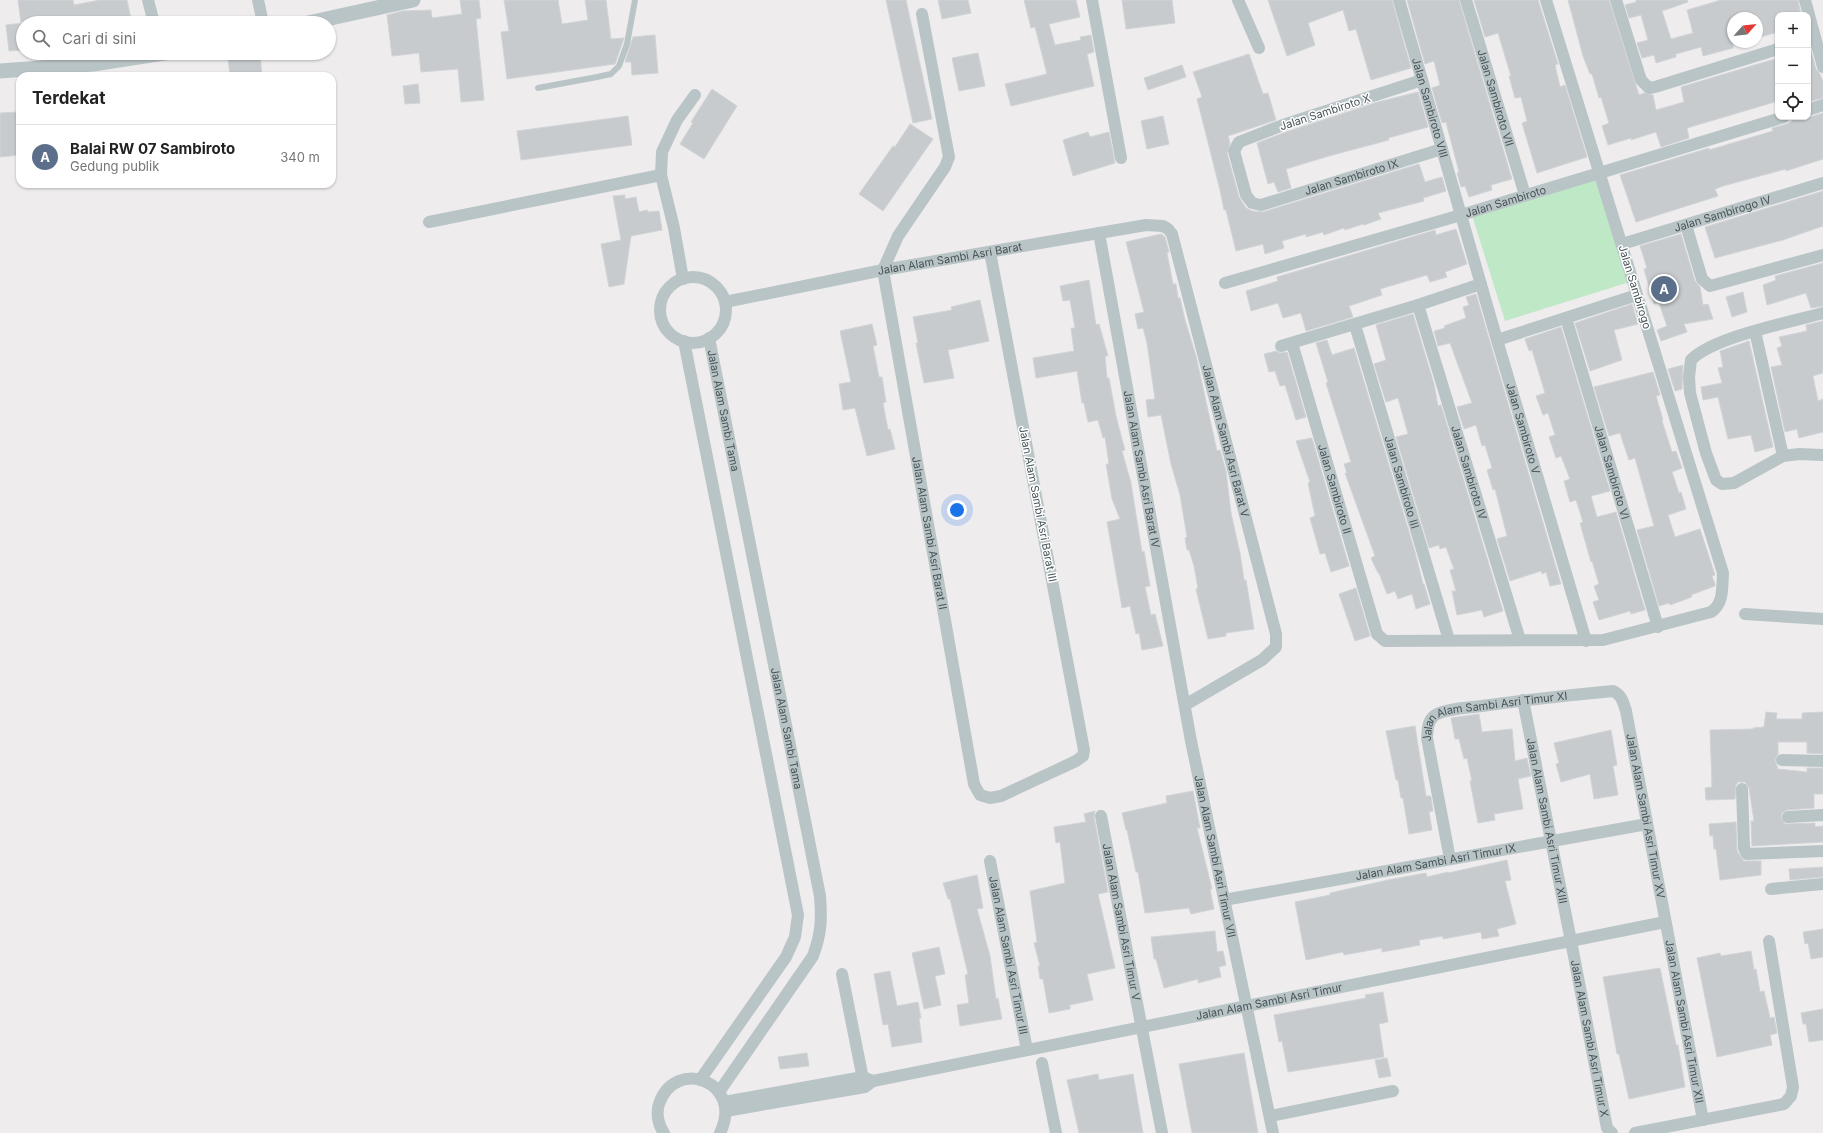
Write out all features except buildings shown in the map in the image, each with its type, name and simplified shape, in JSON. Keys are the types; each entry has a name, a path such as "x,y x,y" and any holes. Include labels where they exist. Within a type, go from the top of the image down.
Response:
{"street":[{"path":"148,0 152,16"},
{"path":"258,0 261,16"},
{"path":"336,17 413,0"},
{"path":"1092,0 1121,158"},
{"path":"1238,0 1259,48"},
{"name":"Jalan Sambiroto VIII","path":"1399,0 1461,215"},
{"name":"Jalan Sambiroto VII","path":"1466,0 1525,195"},
{"name":"Jalan Sambirogo","path":"1377,634 1385,641 1603,640 1658,627 1711,612 1716,609 1722,598 1723,573 1546,0"},
{"path":"1616,0 1641,80 1649,88 1775,50"},
{"path":"1805,0 1807,12"},
{"path":"883,270 898,236 945,167 949,157 922,14"},
{"path":"1811,39 1823,67"},
{"path":"0,71 93,64 118,60"},
{"name":"Jalan Sambiroto X","path":"1261,205 1252,203 1246,195 1234,150 1238,142 1247,137 1422,80"},
{"path":"683,279 674,228 661,175 662,152 667,138 677,120 695,95"},
{"path":"1811,109 1823,105"},
{"name":"Jalan Sambiroto","path":"1225,283 1461,215 1775,120"},
{"name":"Jalan Sambiroto IX","path":"1261,205 1442,150"},
{"path":"429,222 661,175"},
{"name":"Jalan Sambirogo IV","path":"1622,244 1823,183"},
{"name":"Jalan Sambiroto V","path":"1461,215 1586,641"},
{"path":"1686,224 1702,279 1710,286 1823,255"},
{"name":"Jalan Alam Sambi Asri Barat","path":"725,302 883,270 1146,225 1163,226 1172,234"},
{"name":"Jalan Alam Sambi Asri Barat IV","path":"1099,233 1186,709"},
{"name":"Jalan Alam Sambi Asri Barat V","path":"1172,234 1276,634 1276,647 1262,660 1186,709"},
{"name":"Jalan Alam Sambi Asri Barat III","path":"980,795 990,798 1001,796 1076,761 1083,756 1084,750 990,252"},
{"name":"Jalan Alam Sambi Asri Barat II","path":"883,270 974,784 980,795"},
{"path":"694,277 704,279 714,284 721,292 725,302 726,316 720,329 709,338 692,343 684,341 668,331 663,323 661,312 662,301 666,292 673,284 683,279 694,277"},
{"name":"Jalan Sambiroto II","path":"1377,634 1286,345 1355,325 1481,284"},
{"path":"1497,340 1637,295"},
{"name":"Jalan Sambiroto IV","path":"1418,305 1520,640"},
{"path":"1823,313 1714,345 1691,360 1689,377 1690,393 1706,453 1716,480 1722,484 1734,483 1783,456 1799,454 1823,455"},
{"name":"Jalan Sambiroto VI","path":"1566,318 1658,627"},
{"name":"Jalan Sambiroto III","path":"1355,325 1449,640"},
{"path":"1755,332 1783,456"},
{"name":"Jalan Alam Sambi Tama","path":"709,338 820,896 822,917 820,937 813,956 723,1101"},
{"path":"684,341 798,915 795,937 786,957 700,1080"},
{"path":"1744,614 1823,618"},
{"name":"Jalan Alam Sambi Asri Timur XI","path":"1450,859 1427,738 1428,724 1437,714 1523,700 1613,691 1618,693 1622,699 1626,711"},
{"name":"Jalan Alam Sambi Asri Timur XIII","path":"1523,700 1572,941"},
{"name":"Jalan Alam Sambi Asri Timur VII","path":"1186,709 1191,741 1273,1133"},
{"name":"Jalan Alam Sambi Asri Timur XV","path":"1626,711 1665,922"},
{"path":"1782,760 1823,761"},
{"path":"1742,789 1744,848 1747,854 1823,851"},
{"path":"1788,818 1823,815"},
{"name":"Jalan Alam Sambi Asri Timur V","path":"1101,816 1162,1133"},
{"name":"Jalan Alam Sambi Asri Timur IX","path":"1224,900 1647,824"},
{"name":"Jalan Alam Sambi Asri Timur III","path":"990,861 1027,1050"},
{"path":"1771,889 1823,884"},
{"name":"Jalan Alam Sambi Asri Timur","path":"723,1101 867,1082 1665,922"},
{"name":"Jalan Alam Sambi Asri Timur XII","path":"1665,922 1703,1120"},
{"path":"1636,1133 1784,1104 1791,1096 1793,1087 1769,940"},
{"name":"Jalan Alam Sambi Asri Timur X","path":"1572,941 1607,1128 1612,1133"},
{"path":"842,974 867,1082"},
{"path":"1042,1063 1056,1133"},
{"path":"664,1133 658,1119 658,1107 662,1096 668,1088 678,1081 689,1078 711,1084 723,1101 725,1123 720,1133"},
{"path":"1270,1116 1393,1091"}],"lane":[{"path":"538,88 611,74 619,66 627,44 635,0"}],"green space":[{"path":"1599,172 1633,281 1505,321 1471,212"}],"place":[{"name":"Balai RW 07 Sambiroto","path":"1664,289"}]}
